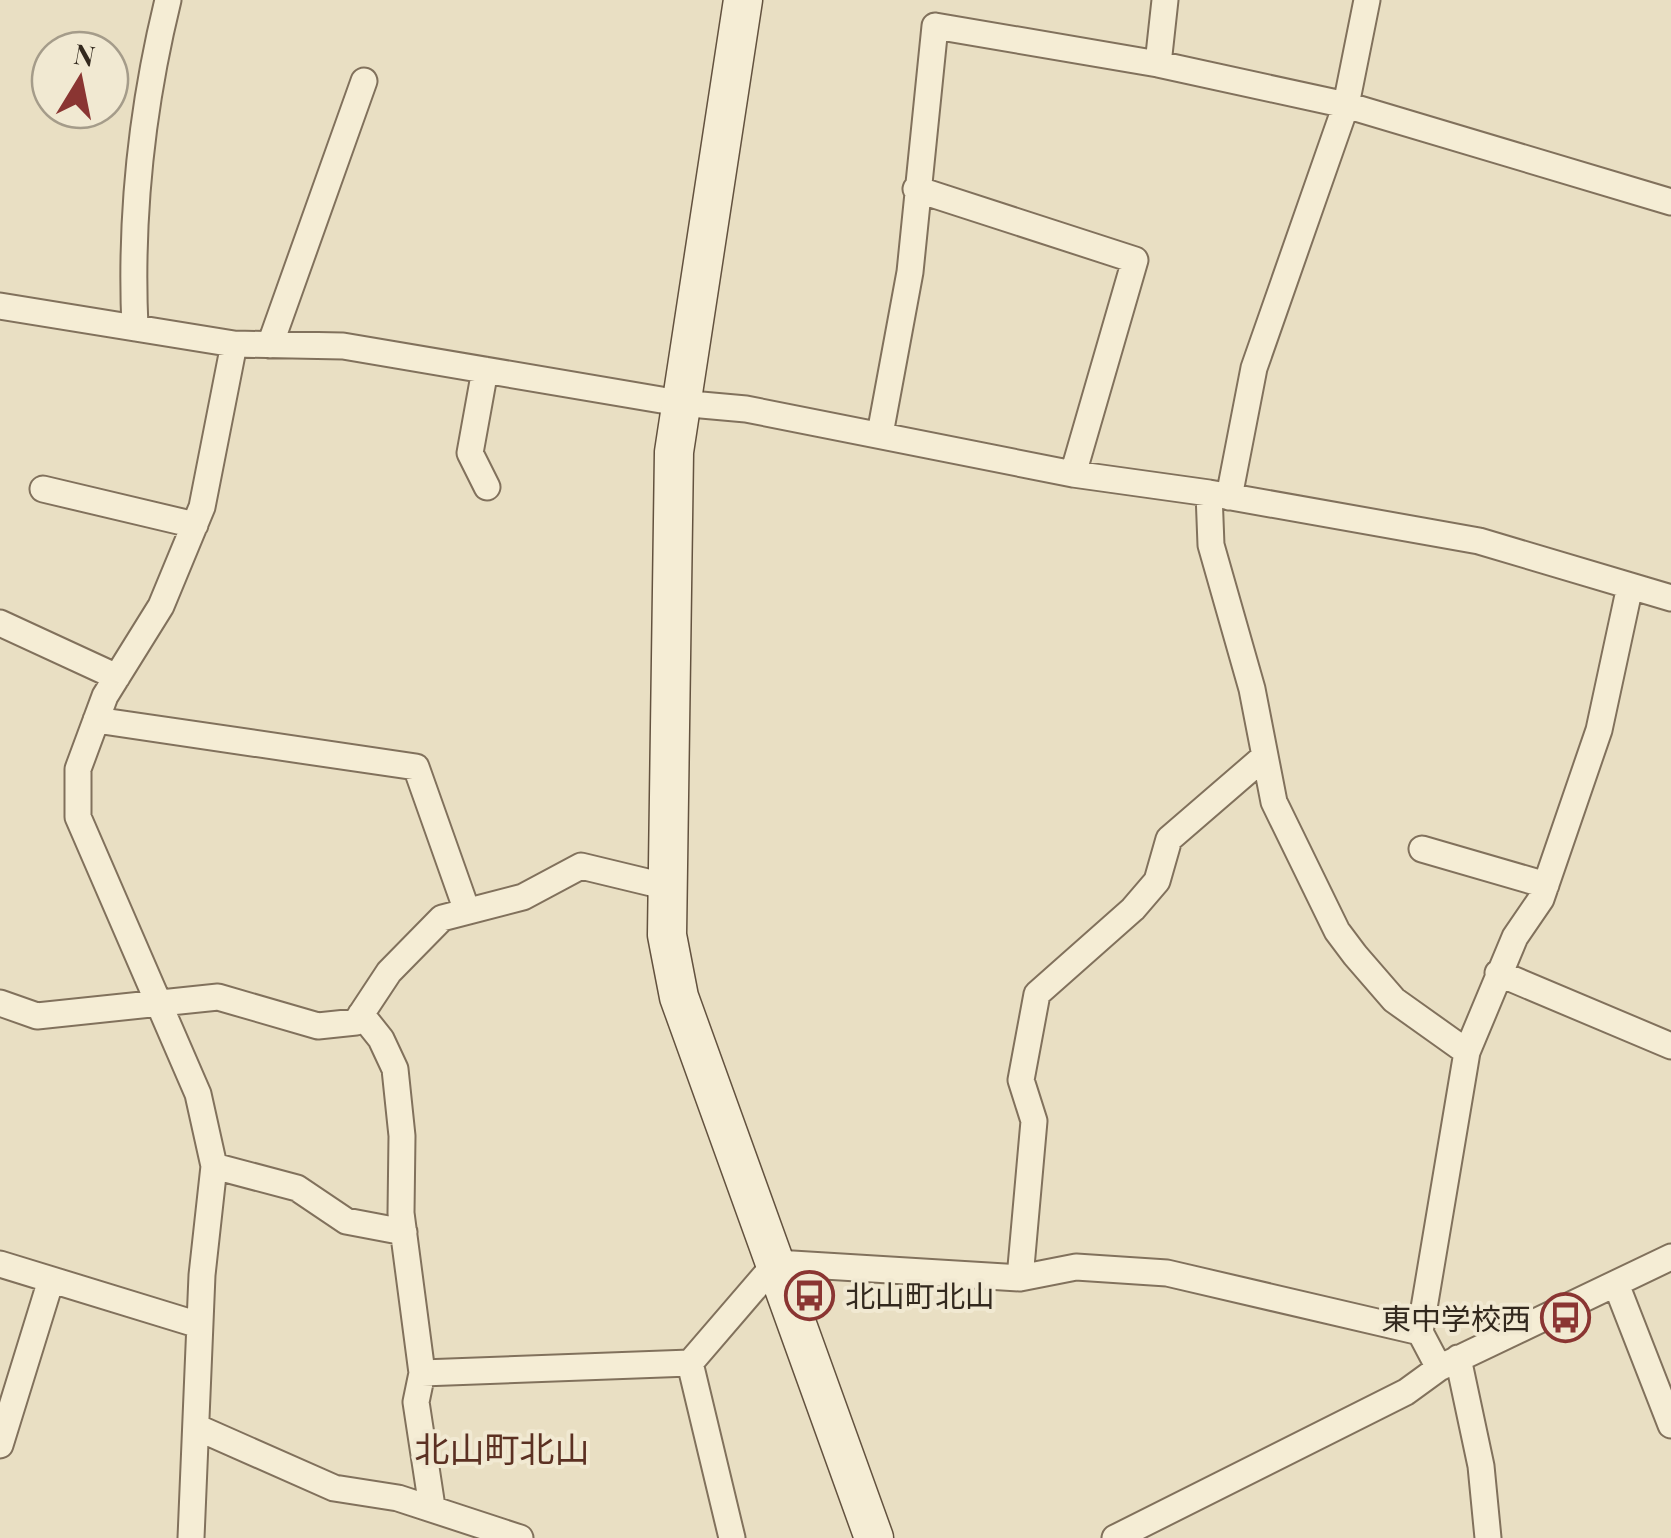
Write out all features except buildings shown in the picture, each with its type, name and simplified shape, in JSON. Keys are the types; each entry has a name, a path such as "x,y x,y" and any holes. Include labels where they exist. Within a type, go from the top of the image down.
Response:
{"street":[{"path":"135,328 132,260 152,62 168,0"},
{"path":"743,0 679,403 667,935 679,997 874,1538"},
{"path":"1158,64 1164,0"},
{"path":"1367,0 1346,105 1254,368 1219,495 1211,545 1252,689 1274,802 1336,930 1394,1000 1467,1052"},
{"path":"880,434 910,272 934,26 1158,64 1346,105 1671,202"},
{"path":"270,345 364,81"},
{"path":"916,189 1135,260 1073,474"},
{"path":"0,306 234,344 342,346 679,403 746,409 1073,474 1219,495 1478,542 1671,598"},
{"path":"191,1538 199,1325 214,1166 198,1094 78,817 78,770 117,677 161,606 202,506 234,344"},
{"path":"485,370 470,454 487,487"},
{"path":"43,489 194,525"},
{"path":"1420,1332 1467,1052 1498,973 1546,885 1600,730 1630,586"},
{"path":"0,622 117,677"},
{"path":"96,720 416,767 467,911"},
{"path":"1020,1278 1034,1121 1021,1080 1037,994 1132,910 1158,881 1169,838 1264,757"},
{"path":"1422,849 1546,885"},
{"path":"0,1002 37,1016 218,997 318,1026 356,1022 389,972 442,918 523,897 582,866 668,887"},
{"path":"1498,973 1671,1046"},
{"path":"361,1014 381,1039 395,1069 404,1232 422,1373 416,1402 432,1508"},
{"path":"214,1166 297,1188 346,1221 404,1232"},
{"path":"1116,1538 1406,1392 1448,1363 1671,1257"},
{"path":"776,1263 1020,1278 1076,1266 1166,1273 1420,1332 1448,1363 1481,1466 1488,1538"},
{"path":"422,1373 690,1363 776,1263"},
{"path":"0,1264 199,1325"},
{"path":"1,1438 51,1280"},
{"path":"1616,1284 1671,1425"},
{"path":"690,1363 732,1538"},
{"path":"196,1427 334,1488 432,1508 520,1538"}],"place":[{"name":"北山町北山","path":"810,1295"},
{"name":"東中学校西","path":"1566,1318"}],"district":[{"name":"北山町北山","path":"502,1447"}]}
